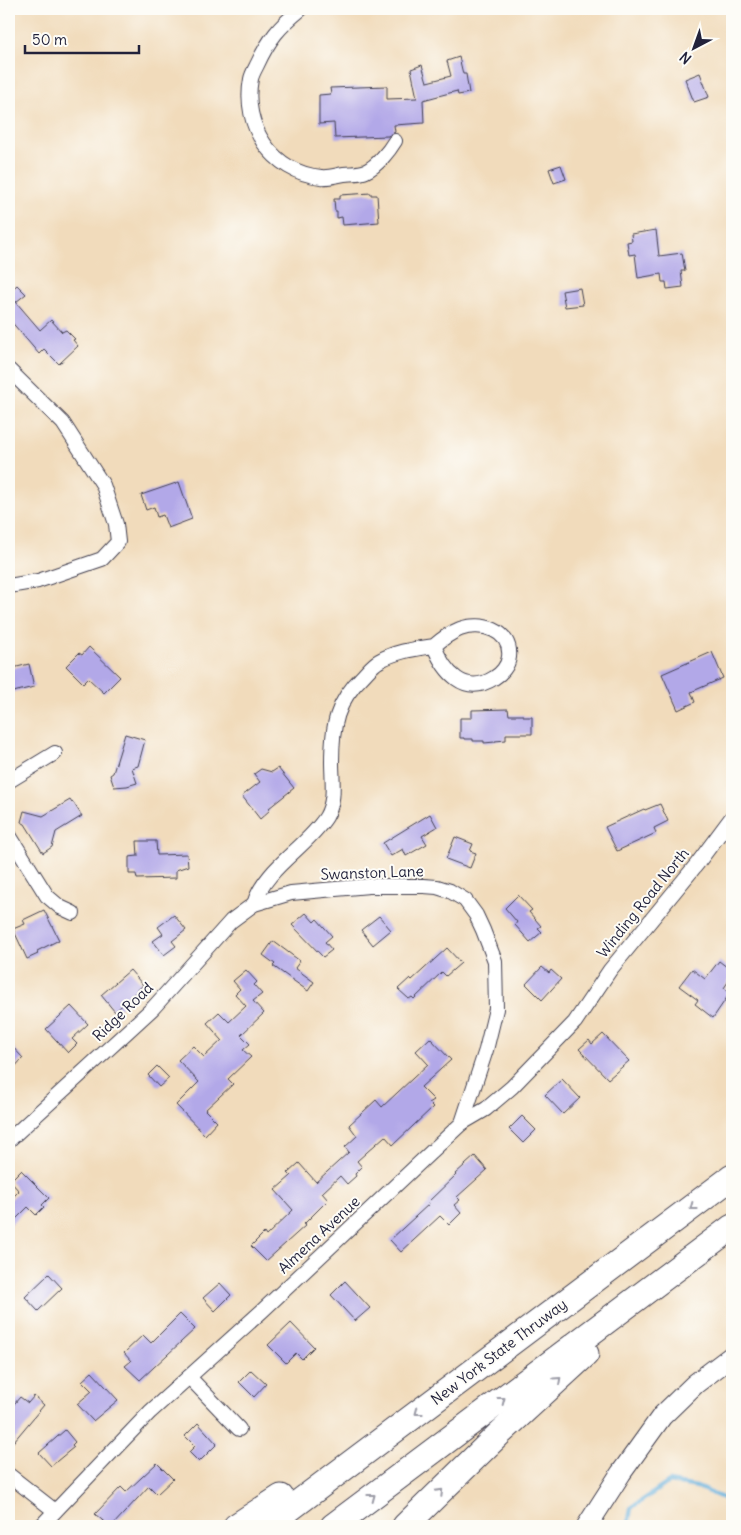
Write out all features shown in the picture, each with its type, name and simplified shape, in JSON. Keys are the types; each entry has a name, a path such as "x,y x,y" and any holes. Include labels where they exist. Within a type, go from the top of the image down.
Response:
{"highway":[{"name":"New York State Thruway","path":"267,1526 732,1177"},
{"path":"333,1526 732,1227"},
{"path":"405,1526 525,1410 704,1248"},
{"path":"236,1526 395,1430"}],"main road":[{"path":"587,1526 662,1416 695,1384 732,1356"}],"street":[{"path":"301,9 287,20 268,42 251,78 250,106 256,132 269,152 304,174 323,178 366,171 389,152 395,141"},
{"path":"9,370 63,423 104,485 116,524 118,542 102,559 38,581 9,586"},
{"path":"254,904 258,891 288,857 311,835 326,816 333,798 332,733 338,711 352,686 378,661 404,650 434,646 460,628 471,626 487,626 501,634 508,644 509,658 504,670 497,677 485,684 470,685 458,680 449,672 440,660 434,646"},
{"path":"9,781 55,753"},
{"name":"Winding Road North","path":"582,1013 610,970 697,864 732,817"},
{"path":"9,835 46,896 60,907 73,913"},
{"name":"Swanston Lane","path":"254,904 291,893 369,886 437,887 450,891 465,900 483,930 495,961 496,1009 486,1050 462,1123"},
{"name":"Ridge Road","path":"9,1140 153,1008 231,921 254,904"},
{"name":"Almena Avenue","path":"41,1526 80,1483 150,1412 262,1311 462,1123 486,1108 512,1087 582,1013"},
{"path":"189,1377 239,1429"},
{"path":"9,1475 55,1511"}],"building":[{"path":"459,57 463,74 466,74 469,93 458,95 457,91 423,100 424,123 394,125 395,132 388,136 335,138 334,123 319,124 319,95 331,94 330,88 387,86 387,99 417,98 411,69 422,65 427,82 451,76 447,61"},
{"path":"700,73 709,97 694,102 685,79"},
{"path":"561,165 566,179 554,183 549,169"},
{"path":"371,193 371,195 377,195 379,222 343,225 342,217 337,218 334,199 340,199 340,195"},
{"path":"656,230 659,256 682,253 685,271 681,271 683,287 667,289 666,282 662,282 661,274 638,278 635,254 629,255 627,242 632,241 631,234"},
{"path":"17,285 26,294 16,302 40,330 51,320 62,332 66,330 75,339 73,340 78,346 59,364 44,349 39,354 9,319 9,292"},
{"path":"580,288 583,305 565,307 562,291"},
{"path":"179,482 192,519 168,528 163,515 157,517 154,507 146,510 141,495"},
{"path":"89,647 120,677 104,693 88,678 83,683 66,666 79,653 82,655"},
{"path":"712,652 723,678 691,692 695,702 678,710 662,674"},
{"path":"29,664 34,687 9,693 9,669"},
{"path":"508,709 509,715 532,717 532,734 506,734 506,740 484,743 484,741 460,738 460,718 472,718 472,710"},
{"path":"125,734 145,740 138,766 132,768 137,783 114,787 110,775 113,773"},
{"path":"278,768 294,788 269,808 270,810 260,819 242,796 260,782 254,774 261,769 272,772"},
{"path":"70,800 82,816 56,832 52,847 43,853 25,824 21,822 24,811 43,816"},
{"path":"660,804 668,821 654,828 656,833 617,851 605,827 644,809"},
{"path":"430,814 437,827 422,836 427,844 406,856 403,849 391,856 383,843"},
{"path":"455,837 473,844 470,851 476,853 470,868 446,859"},
{"path":"137,841 156,841 157,855 187,854 188,866 176,870 176,878 137,879 136,874 129,874 129,857 138,856"},
{"path":"518,895 532,910 529,912 541,926 538,928 542,932 530,942 515,925 517,922 505,908"},
{"path":"44,910 59,940 37,951 38,954 27,959 13,929 25,924 23,920"},
{"path":"306,913 314,922 317,919 332,936 325,942 332,950 323,957 292,925"},
{"path":"174,915 186,930 172,941 176,946 164,955 153,941 163,934 158,927"},
{"path":"379,916 391,930 373,945 361,930"},
{"path":"273,941 300,961 295,968 314,982 308,991 273,966 275,964 263,955"},
{"path":"447,948 461,963 446,976 442,972 414,999 412,997 409,999 398,989 410,978 412,980"},
{"path":"719,961 732,971 732,976 724,988 730,993 713,1018 695,1004 698,1000 679,986 692,969 705,979"},
{"path":"542,967 549,973 551,970 561,979 542,1000 526,984"},
{"path":"130,970 143,985 115,1012 101,995"},
{"path":"246,970 257,982 254,985 262,994 253,1001 264,1013 241,1035 250,1044 243,1050 251,1057 228,1079 233,1084 205,1110 217,1122 205,1135 176,1105 199,1082 178,1060 193,1046 204,1057 222,1040 207,1023 219,1012 229,1022 246,1006 235,994 240,989 233,981"},
{"path":"71,1006 88,1024 72,1039 77,1044 68,1053 46,1029"},
{"path":"603,1034 629,1061 608,1079 579,1049 589,1040 592,1044"},
{"path":"430,1038 451,1060 421,1087 434,1100 429,1103 433,1107 393,1145 385,1136 357,1161 362,1167 347,1184 340,1176 322,1193 328,1200 304,1224 306,1225 266,1261 251,1246 264,1233 266,1236 293,1210 275,1190 291,1176 288,1173 299,1163 316,1182 349,1152 345,1147 357,1136 349,1125 376,1100 382,1107 428,1064 416,1051"},
{"path":"9,1043 23,1058 9,1073"},
{"path":"157,1066 169,1078 159,1087 148,1075"},
{"path":"562,1079 580,1098 563,1114 545,1095"},
{"path":"522,1116 536,1130 523,1143 509,1129"},
{"path":"475,1156 487,1170 457,1197 460,1200 454,1205 461,1213 449,1225 440,1216 401,1252 390,1240 429,1204 428,1202"},
{"path":"21,1170 49,1198 36,1215 28,1207 9,1226 9,1201 19,1191 10,1181"},
{"path":"49,1274 62,1288 38,1311 25,1297"},
{"path":"345,1281 370,1308 355,1321 331,1295"},
{"path":"220,1283 231,1295 215,1311 203,1298"},
{"path":"180,1314 195,1329 140,1380 125,1366 131,1361 124,1353 143,1335 151,1343"},
{"path":"291,1323 314,1347 302,1359 296,1353 286,1363 268,1345"},
{"path":"251,1370 266,1384 254,1397 239,1382"},
{"path":"92,1372 118,1400 93,1421 77,1404 92,1391 82,1381"},
{"path":"34,1396 44,1405 9,1447 9,1410 20,1397 28,1403"},
{"path":"198,1423 217,1444 199,1462 189,1452 195,1446 185,1436"},
{"path":"65,1430 75,1442 72,1445 74,1447 51,1466 39,1453"},
{"path":"157,1463 173,1479 157,1494 149,1486 112,1526 109,1526 95,1514 121,1487 126,1492"}],"waterway":[{"path":"628,1526 631,1508 669,1482 697,1487 732,1502"}]}
